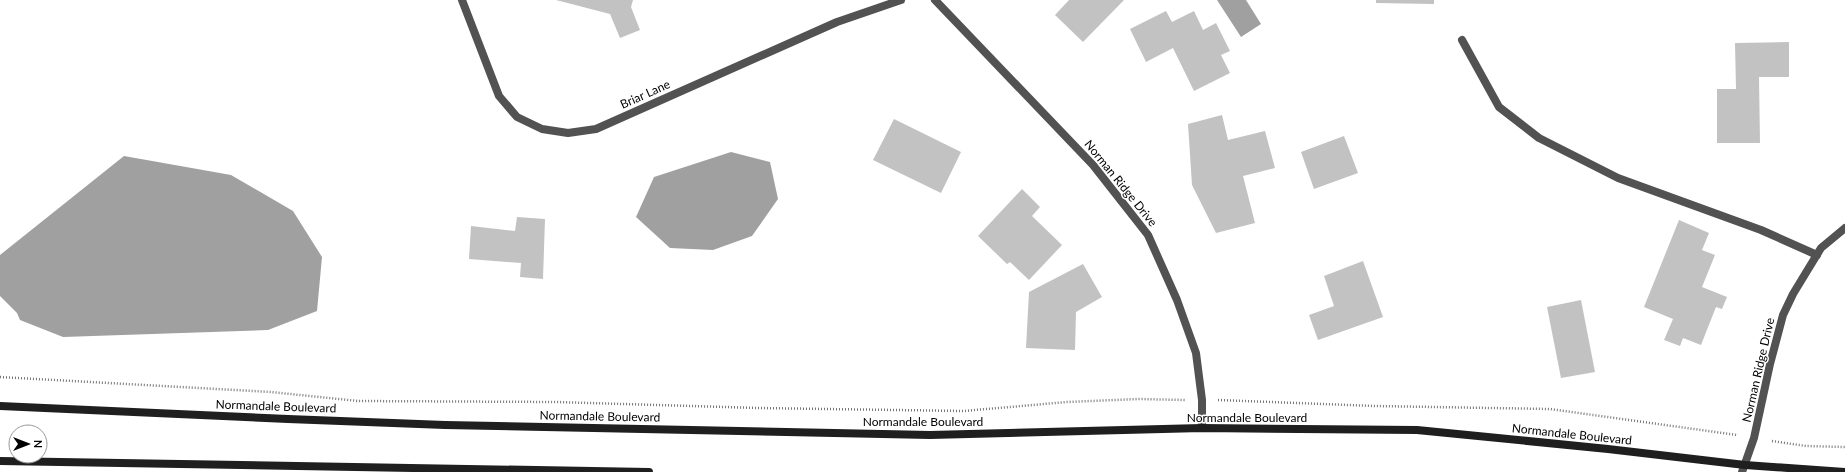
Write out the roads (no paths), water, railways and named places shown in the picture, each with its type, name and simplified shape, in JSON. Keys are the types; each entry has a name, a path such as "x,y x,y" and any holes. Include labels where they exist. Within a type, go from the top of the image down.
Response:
{"main road":[{"name":"Normandale Boulevard","path":"0,406 445,425 922,435 1202,428 1417,430 1608,449 1744,468 1845,472"},
{"path":"0,460 649,472"}],"street":[{"name":"Briar Lane","path":"462,0 499,96 517,117 542,129 568,133 596,129 837,22 901,0"},
{"name":"Norman Ridge Drive","path":"935,0 1093,165 1148,235 1177,300 1196,353 1202,400 1202,428"},
{"path":"1462,40 1499,107 1539,138 1618,178 1761,230 1817,255"},
{"name":"Norman Ridge Drive","path":"1744,468 1754,438 1770,364 1783,315 1793,294 1821,248 1845,228"}]}
